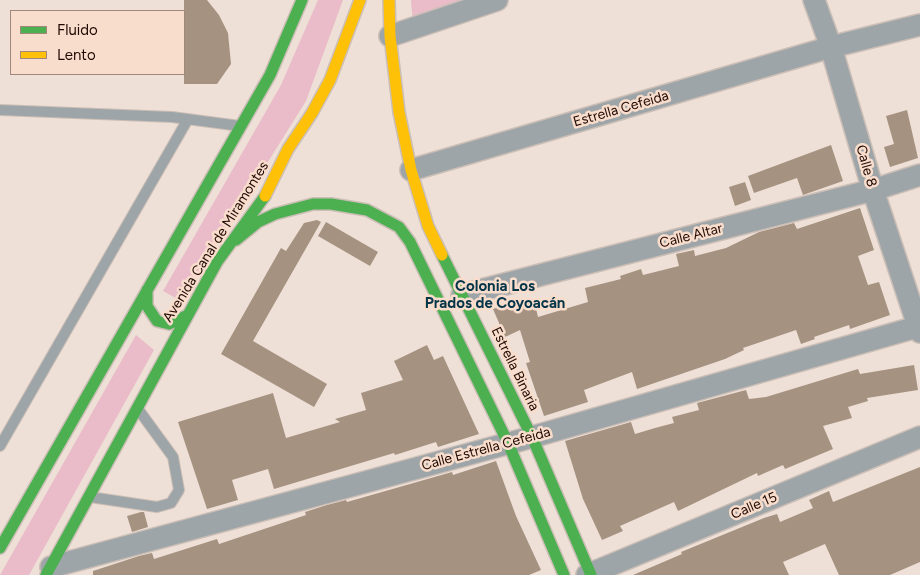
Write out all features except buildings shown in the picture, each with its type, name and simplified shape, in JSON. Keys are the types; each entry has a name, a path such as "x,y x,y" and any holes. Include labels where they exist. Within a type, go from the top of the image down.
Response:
{"main road":[{"path":"0,548 270,75 302,0"},
{"name":"Avenida Canal de Miramontes","path":"49,571 165,354 217,262 265,196 288,149 312,113 330,80 360,0"},
{"name":"Estrella Binaria","path":"389,0 390,36 399,112 411,170 424,213 462,296 532,437 589,575"},
{"path":"217,262 229,247 258,222 294,208 331,204 349,206 400,221 508,443 564,575"},
{"path":"412,209 424,213"},
{"path":"147,290 147,306 157,321 169,324 188,315"},
{"path":"124,330 138,324 152,326 165,341 165,354"}],"street":[{"path":"390,36 497,0"},
{"name":"Calle 8","path":"814,0 831,47 873,190 919,329"},
{"path":"831,47 920,26"},
{"name":"Estrella Cefeida","path":"411,170 831,47"},
{"name":"Calle Altar","path":"462,296 873,190 920,175"},
{"name":"Calle Estrella Cefeida","path":"49,571 919,329"},
{"name":"Calle 15","path":"589,575 920,437"}],"lane":[{"path":"0,110 188,119 241,126"},
{"path":"0,446 188,119"},
{"path":"89,497 158,507 171,503 179,490 173,457 136,408"}],"shaded area":[{"path":"318,0 343,0 306,101 181,301 163,291 281,85"},
{"path":"411,0 486,0 413,26"},
{"path":"136,335 154,350 29,575 0,575"}],"traffic: fast":[{"path":"0,548 270,75 302,0"},
{"path":"46,575 217,262 265,196"},
{"path":"236,240 258,222 275,214 313,204 331,204 367,210 399,227 410,242 508,443 564,575"},
{"path":"442,255 532,437 591,575"},
{"path":"147,290 147,306 157,321 169,324 188,315"}],"traffic: slow":[{"path":"265,196 288,149 312,113 330,80 360,0"},
{"path":"389,0 390,36 399,112 411,170 428,226 442,255"}],"district":[{"name":"Colonia Los Prados de Coyoacán","path":"495,296"}]}
